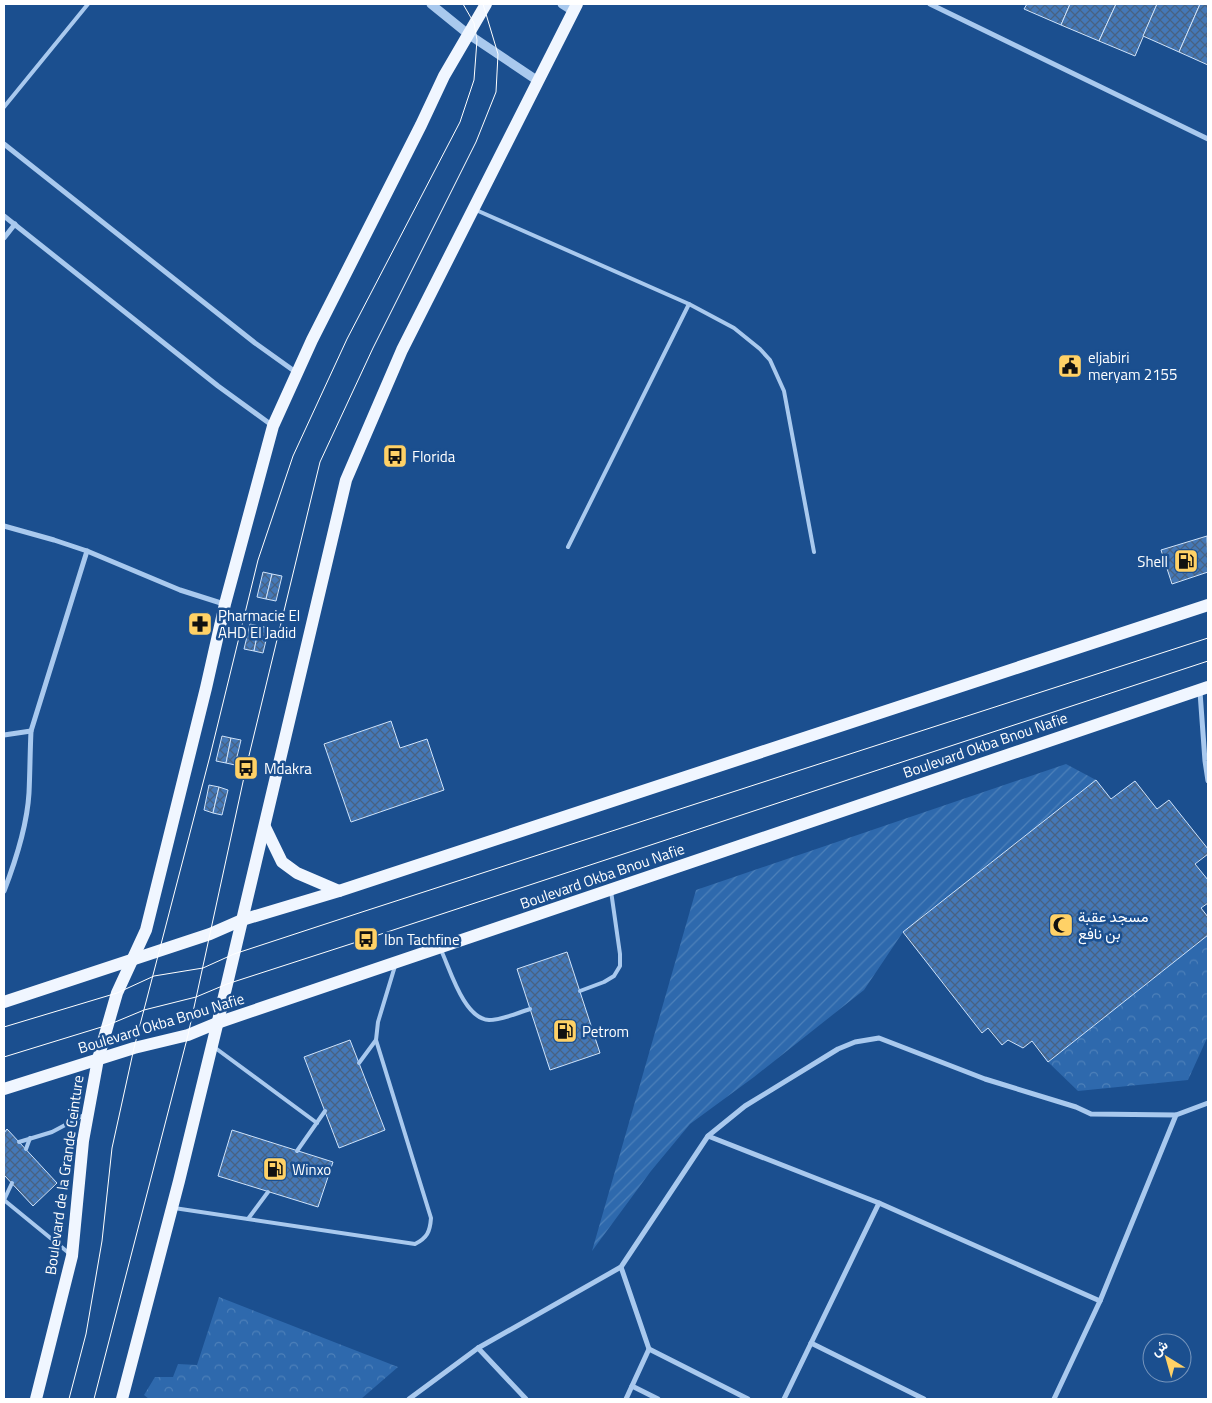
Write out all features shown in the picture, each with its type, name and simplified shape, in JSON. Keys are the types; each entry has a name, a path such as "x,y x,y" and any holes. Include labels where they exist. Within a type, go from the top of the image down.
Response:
{"main road":[{"name":"Boulevard de la Grande Ceinture","path":"36,1399 72,1256 82,1151 98,1059 117,994 146,930 202,706 225,604 272,426 312,340 444,76 486,4"},
{"path":"122,1399 212,1045 346,480 402,350 538,82 571,6"},
{"path":"4,1002 210,934 242,920 339,891 1208,605"},
{"name":"Boulevard Okba Bnou Nafie","path":"4,1089 134,1048 188,1035 217,1023 1204,688"},
{"path":"265,827 282,862 297,873 339,891"}],"street":[{"path":"431,4 468,34 538,82"},
{"path":"930,4 1208,139"},
{"path":"4,144 255,343 297,373"},
{"path":"4,216 203,374 272,426"},
{"path":"4,238 14,224"},
{"path":"4,526 87,551 180,590 225,604"},
{"path":"4,891 15,862 23,831 29,795 31,731 87,551"},
{"path":"1204,688 1205,761 1208,781"},
{"path":"4,735 31,731"},
{"path":"409,1399 478,1348 621,1267 708,1136 745,1106 838,1048 855,1042 879,1038 985,1078 1076,1107 1091,1114 1176,1115 1208,1103"},
{"path":"1054,1399 1100,1301 1176,1115"},
{"path":"708,1136 879,1203 1100,1301"},
{"path":"784,1399 879,1203"},
{"path":"621,1267 649,1349 626,1399"},
{"path":"811,1343 924,1399"},
{"path":"478,1348 526,1399"},
{"path":"649,1349 748,1399"},
{"path":"632,1386 658,1399"}],"lane":[{"path":"4,107 88,4"},
{"path":"474,209 689,304 745,335 760,349 774,366 784,391 814,552"},
{"path":"568,547 689,304"},
{"path":"580,991 614,976 620,966 620,954 610,890"},
{"path":"440,948 464,1002 473,1014 486,1020 501,1019 530,1009"},
{"path":"172,1208 415,1244 425,1239 430,1230 431,1218 376,1040 378,1022 397,962"},
{"path":"359,1063 376,1040"},
{"path":"212,1045 316,1123"},
{"path":"297,1151 325,1111"},
{"path":"19,1142 52,1132 88,1113"},
{"path":"26,1149 30,1138"},
{"path":"12,1183 4,1200 72,1256"},
{"path":"248,1219 268,1192"}],"green space":[{"path":"1066,764 1096,780 903,932 864,990 754,1077 690,1124 651,1171 592,1251 696,890"},
{"path":"1208,935 1208,1036 1188,1080 1078,1091 1048,1062"},
{"path":"219,1297 398,1367 361,1399 149,1399 144,1395 155,1377 173,1377 178,1364 197,1365"}],"building":[{"path":"1027,4 1070,4 1061,25 1024,9"},
{"path":"1070,4 1116,4 1099,41 1061,25"},
{"path":"1116,4 1157,4 1135,56 1099,41"},
{"path":"1157,4 1200,4 1179,52 1143,36"},
{"path":"1200,4 1208,4 1208,65 1179,52"},
{"name":"Shell","path":"1207,536 1208,572 1172,584 1161,550"},
{"path":"263,572 272,574 266,599 257,597"},
{"path":"272,574 282,576 276,601 266,599"},
{"path":"250,624 259,626 254,651 244,649"},
{"path":"259,626 269,628 263,653 254,651"},
{"path":"391,721 400,748 427,739 444,790 351,822 324,744"},
{"path":"222,736 231,738 226,763 216,761"},
{"path":"231,738 241,740 235,765 226,763"},
{"name":"مسجد عقبة بن نافع","path":"1096,780 1111,799 1135,781 1157,809 1169,800 1208,849 1208,854 1195,864 1208,880 1208,903 1201,908 1208,917 1208,935 1048,1062 1032,1041 1023,1048 1008,1040 1002,1045 988,1028 982,1033 903,932"},
{"path":"209,785 219,787 213,813 204,810"},
{"path":"219,787 228,790 222,815 213,813"},
{"name":"Petrom","path":"567,952 600,1053 550,1070 517,969"},
{"name":"Winxo","path":"350,1040 385,1130 339,1148 304,1057"},
{"path":"7,1129 57,1183 33,1206 4,1175 4,1133"},
{"name":"Winxo","path":"232,1130 333,1162 318,1207 218,1176"}],"tram line":[{"path":"69,1399 86,1334 102,1241 112,1148 134,1048 210,756 258,560 293,456 347,339 460,122 474,80 477,40 474,23 463,4"},
{"path":"94,1399 188,1035 246,768 320,462 373,348 476,142 496,92 498,54 483,4"},
{"path":"4,1027 117,993 154,976 203,968 234,954 1208,638"},
{"path":"4,1057 108,1025 144,1010 196,997 227,984 1208,661"}],"place":[{"name":"eljabiri meryam 2155","path":"1070,366"},
{"name":"Florida","path":"395,456"},
{"name":"Shell","path":"1186,561"},
{"name":"Pharmacie El AHD El Jadid","path":"200,624"},
{"name":"Mdakra","path":"246,768"},
{"name":"مسجد عقبة بن نافع","path":"1061,925"},
{"name":"Ibn Tachfine","path":"366,939"},
{"name":"Petrom","path":"565,1031"},
{"name":"Winxo","path":"275,1169"}]}
